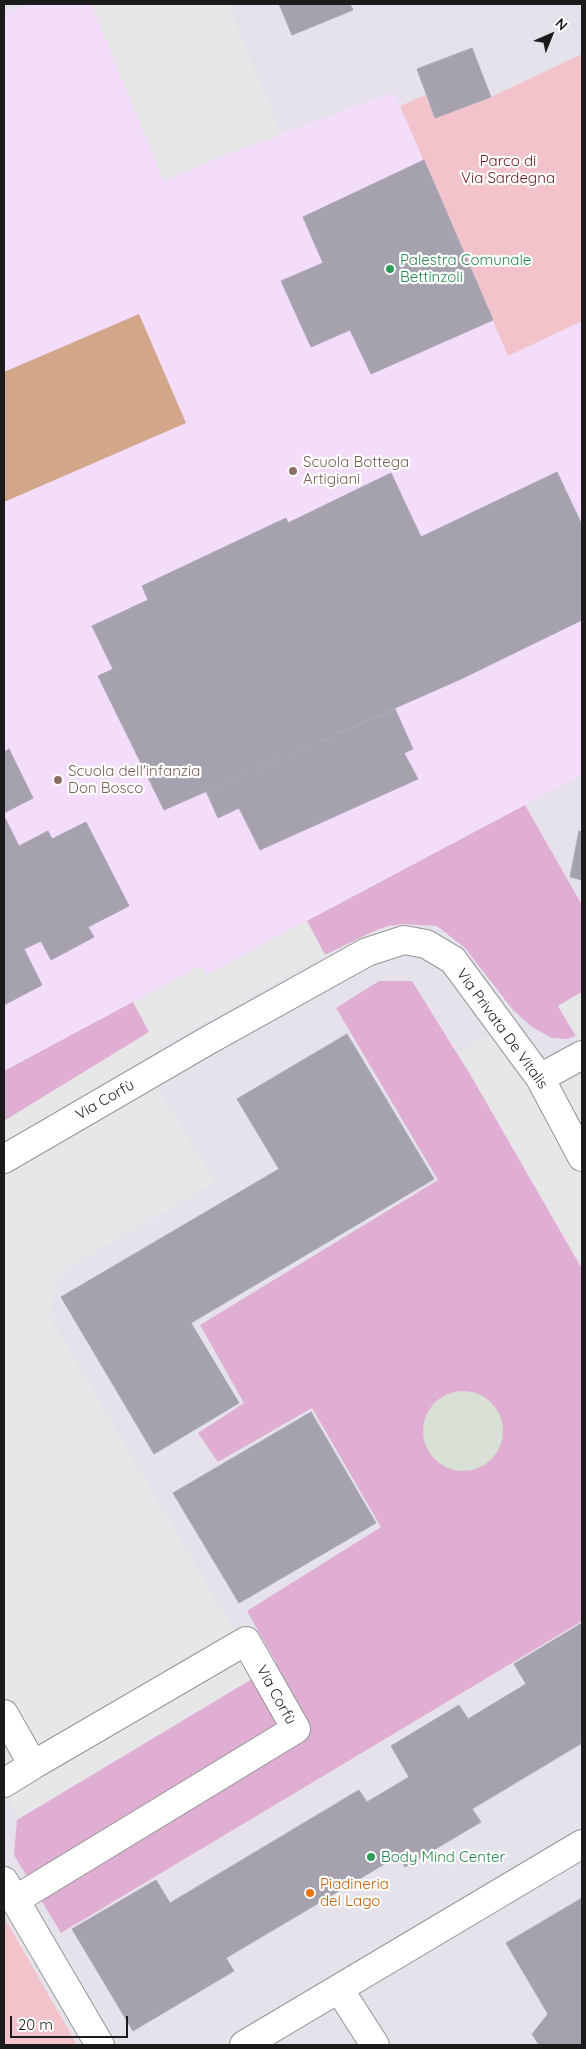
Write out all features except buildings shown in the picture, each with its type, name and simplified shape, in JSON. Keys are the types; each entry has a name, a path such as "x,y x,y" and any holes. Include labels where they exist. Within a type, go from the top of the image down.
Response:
{"street":[{"name":"Via Privata De Vitalis","path":"206,1041 367,952 404,940 426,944 453,960 540,1078 582,1157"},
{"name":"Via Corfù","path":"4,1159 206,1041"},
{"name":"Via Privata De Vitalis","path":"540,1078 582,1055"},
{"name":"Via Corfù","path":"4,1783 32,1764 246,1641 296,1729 9,1890 100,2045"},
{"path":"4,1714 32,1764"},
{"path":"244,2045 582,1844"},
{"path":"339,1989 375,2045"}],"shaded area":[{"name":"Scuola Bottega Artigiani","path":"28,4 91,4 164,181 222,156 394,92 508,356 582,321 582,775 264,943 206,976 201,966 4,1071 4,14"},
{"path":"91,4 228,4 281,135 222,156 164,181"},
{"path":"139,314 186,423 4,502 4,372"},
{"path":"525,805 582,905 582,992 558,1006 576,1036 567,1039 552,1038 532,1027 513,1010 465,948 437,926 403,924 388,926 325,955 307,921"},
{"path":"307,921 325,955 158,1048 156,1086 215,1182 58,1273 49,1316 259,1674 19,1818 4,1793 4,1121 149,1032 133,1002 201,966 207,975"},
{"path":"379,981 412,981 471,1076 582,1269 582,1621 61,1933 14,1855 17,1820 277,1664 247,1611 381,1527 312,1408 218,1462 198,1433 244,1403 200,1325 438,1180 336,1008"},
{"path":"582,992 582,1046 558,1006"},
{"path":"133,1002 150,1032 4,1121 4,1071"},
{"path":"489,1033 538,1100 582,1074 582,1265 459,1054"},
{"path":"463,1391 478,1394 491,1403 500,1416 503,1431 500,1446 491,1459 478,1468 463,1471 448,1468 435,1459 426,1446 423,1431 426,1416 435,1403 448,1394"}],"green space":[{"name":"Parco di Via Sardegna","path":"582,54 582,321 508,356 400,106 425,95 435,118 491,97"},
{"path":"4,1917 77,2045 4,2045"}],"place":[{"name":"Palestra Comunale Bettinzoli","path":"390,269"},
{"name":"Scuola Bottega Artigiani","path":"293,471"},
{"name":"Scuola dell'infanzia Don Bosco","path":"58,780"},
{"name":"Body Mind Center","path":"371,1857"},
{"name":"Piadineria del Lago","path":"310,1893"}]}
